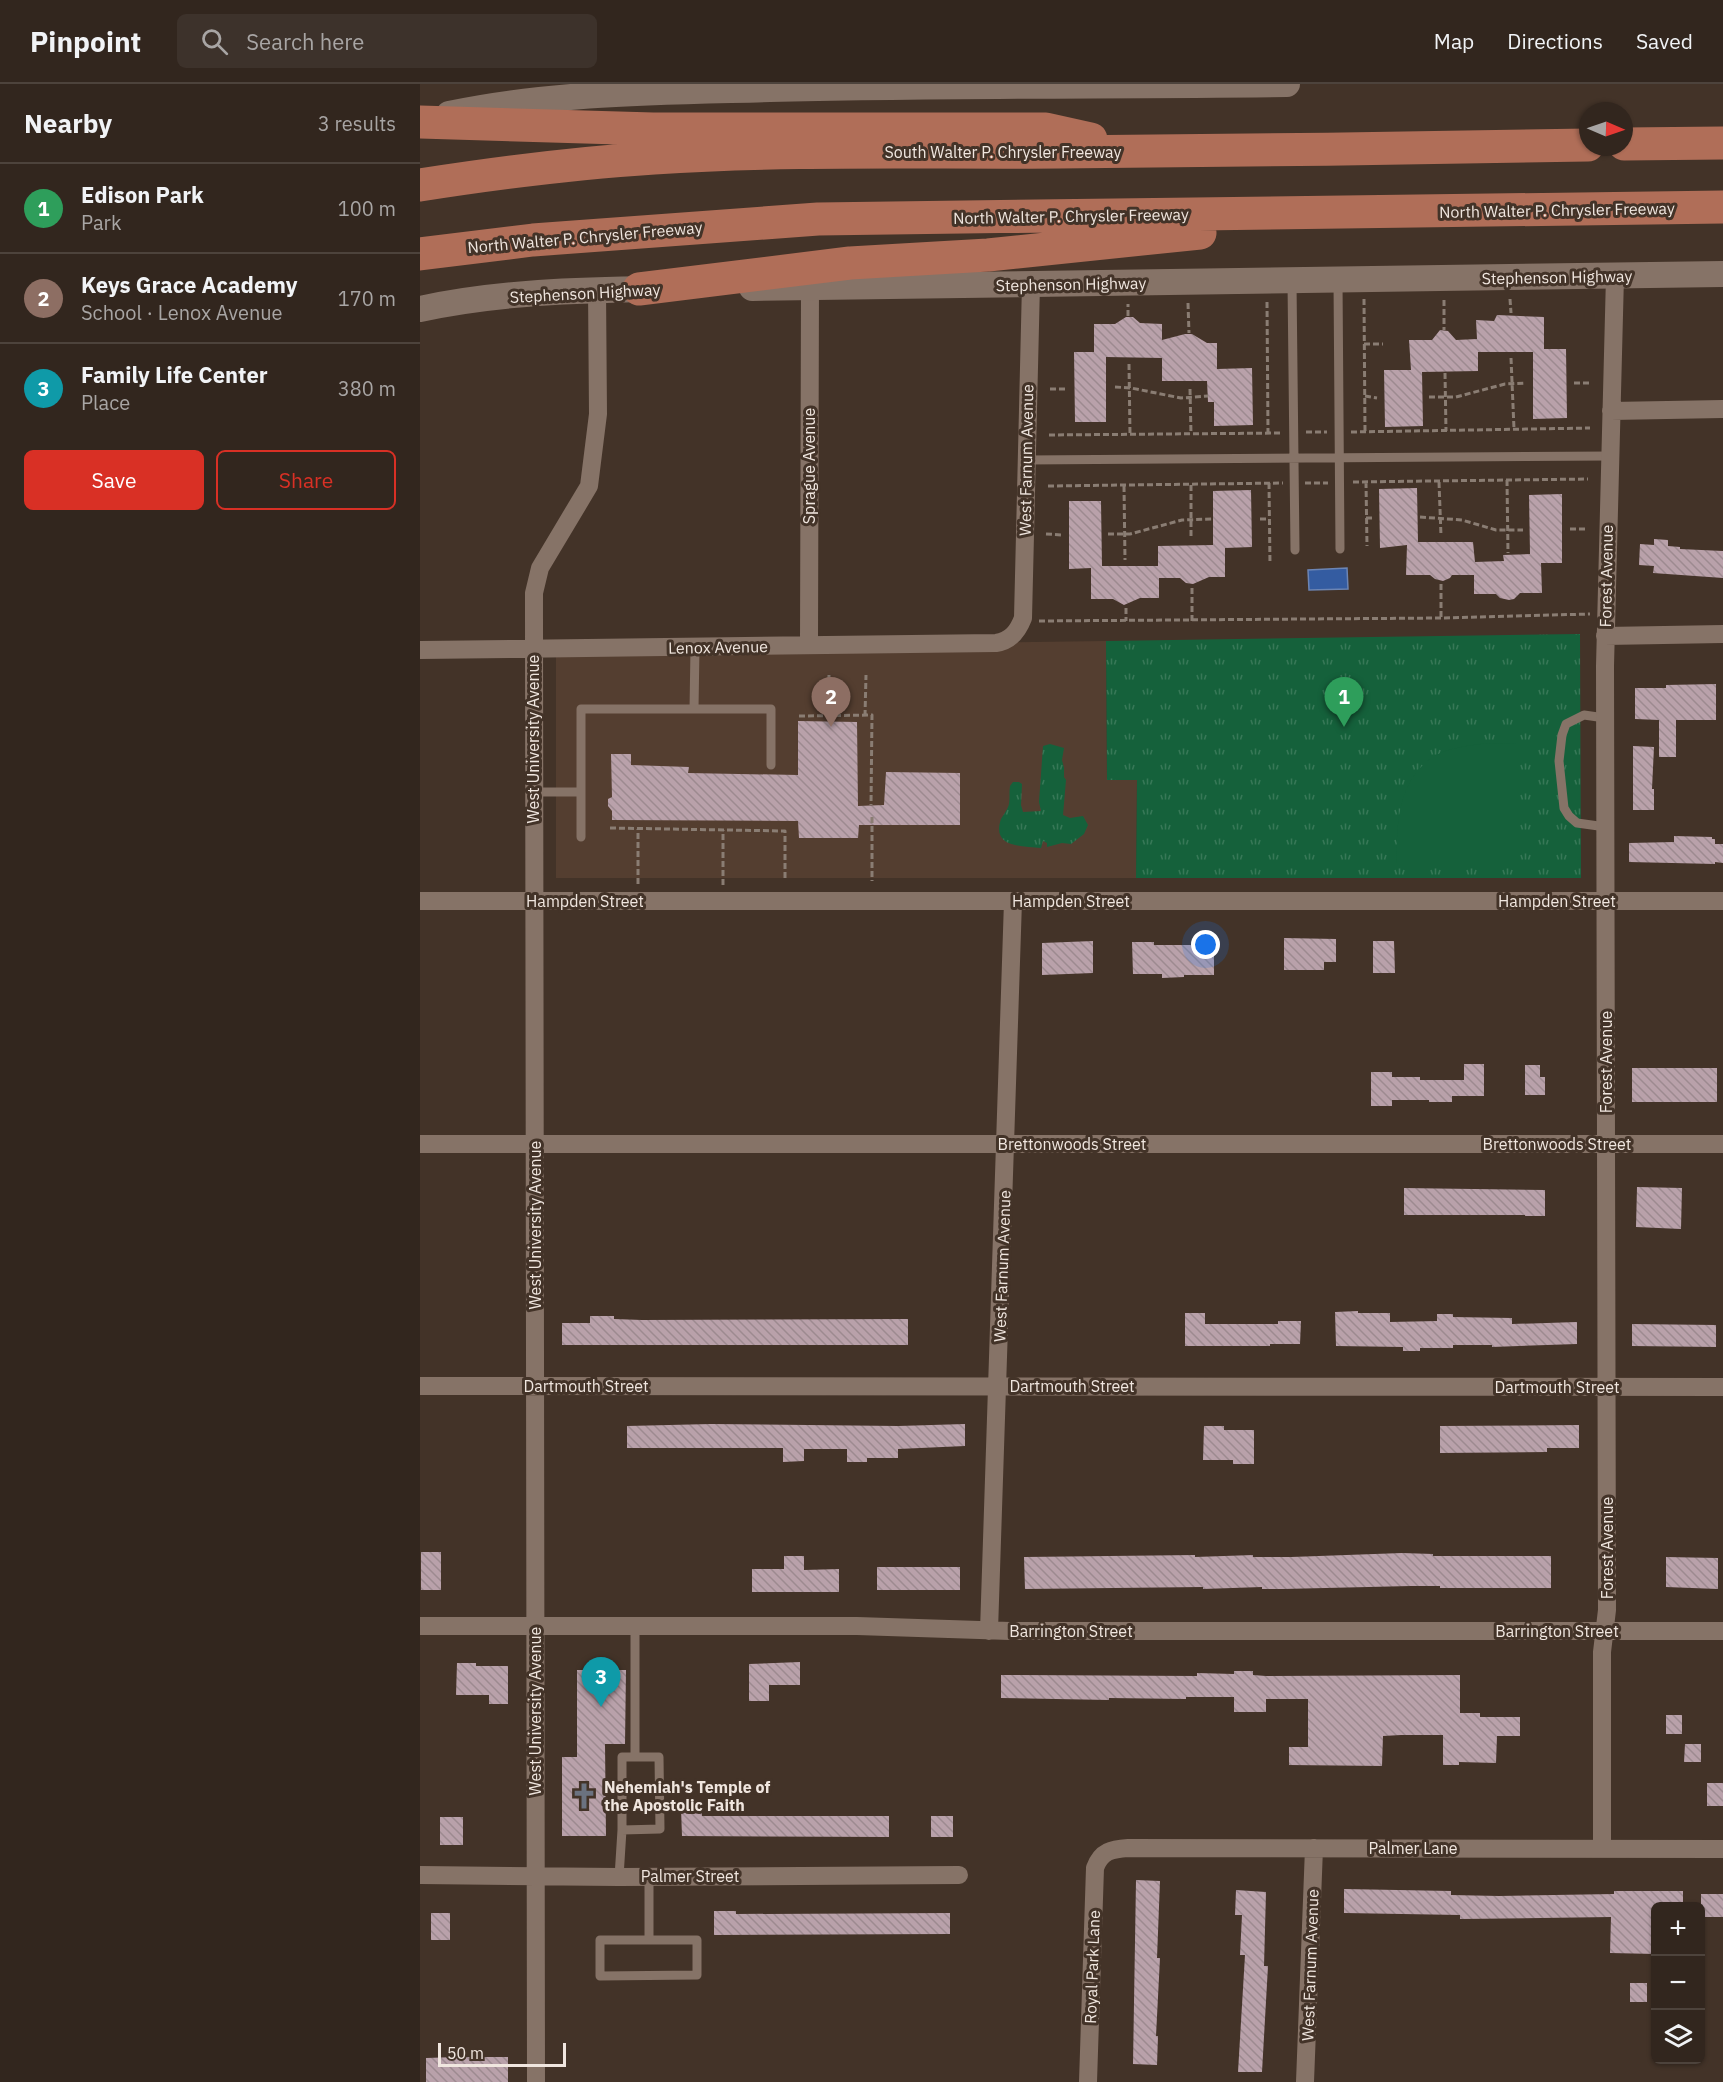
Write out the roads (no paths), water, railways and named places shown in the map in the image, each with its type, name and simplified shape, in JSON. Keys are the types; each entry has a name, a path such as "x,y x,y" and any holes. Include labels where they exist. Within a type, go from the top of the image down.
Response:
{"highway":[{"path":"420,121 653,129 1046,129 1148,152"},
{"path":"1633,144 1723,143"},
{"name":"South Walter P. Chrysler Freeway","path":"420,185 547,168 654,158 777,153 1148,152 1579,145"},
{"name":"North Walter P. Chrysler Freeway","path":"420,254 533,240 818,219 1723,207"},
{"path":"639,289 850,263 988,255 1192,234 1320,213"}],"main road":[{"path":"420,121 477,108 596,90 809,86 1287,84"},
{"name":"Stephenson Highway","path":"420,309 495,298 597,289 1723,274"}],"street":[{"name":"Forest Avenue","path":"1602,1849 1604,1631 1607,1610 1605,636 1615,276"},
{"name":"West Farnum Avenue","path":"1014,634 1023,618 1031,284"},
{"name":"Sprague Avenue","path":"809,645 810,287"},
{"name":"West University Avenue","path":"536,2082 534,593 540,568 589,486 598,414 597,289"},
{"path":"1611,411 1723,409"},
{"name":"Lenox Avenue","path":"420,650 996,643 1014,634"},
{"path":"1605,636 1723,634"},
{"name":"Hampden Street","path":"420,901 1723,902"},
{"name":"West Farnum Avenue","path":"989,1630 1013,901"},
{"name":"Brettonwoods Street","path":"420,1144 1723,1144"},
{"name":"Dartmouth Street","path":"420,1386 1723,1387"},
{"name":"Barrington Street","path":"420,1626 857,1626 989,1630 1723,1631"},
{"name":"Palmer Lane","path":"1103,1854 1128,1848 1723,1849"},
{"name":"West Farnum Avenue","path":"1305,2082 1314,1848"},
{"name":"Royal Park Lane","path":"1088,2082 1095,1868 1103,1854"},
{"name":"Palmer Street","path":"420,1875 535,1874 619,1877 959,1875"}],"lane":[{"path":"1338,280 1340,549"},
{"path":"1292,281 1295,550"},
{"path":"1026,460 1610,456"},
{"path":"694,709 695,648"},
{"path":"581,837 581,709 771,709 771,765"},
{"path":"1605,718 1584,715 1566,724 1562,735 1560,761 1564,808 1569,816 1577,822 1606,827"},
{"path":"534,792 581,792"},
{"path":"635,1626 635,1757"},
{"path":"619,1877 622,1830 622,1757 659,1757 660,1829 622,1830"},
{"path":"649,1877 649,1940"},
{"path":"600,1940 649,1940 697,1940 697,1975 600,1976 600,1940"}],"water":[{"path":"1347,568 1348,589 1309,590 1308,570"}],"place":[{"name":"Keys Grace Academy","path":"831,727"},
{"name":"Edison Park","path":"1344,727"},
{"name":"Family Life Center","path":"601,1707"},
{"name":"Nehemiah's Temple of the Apostolic Faith","path":"584,1796"}]}
